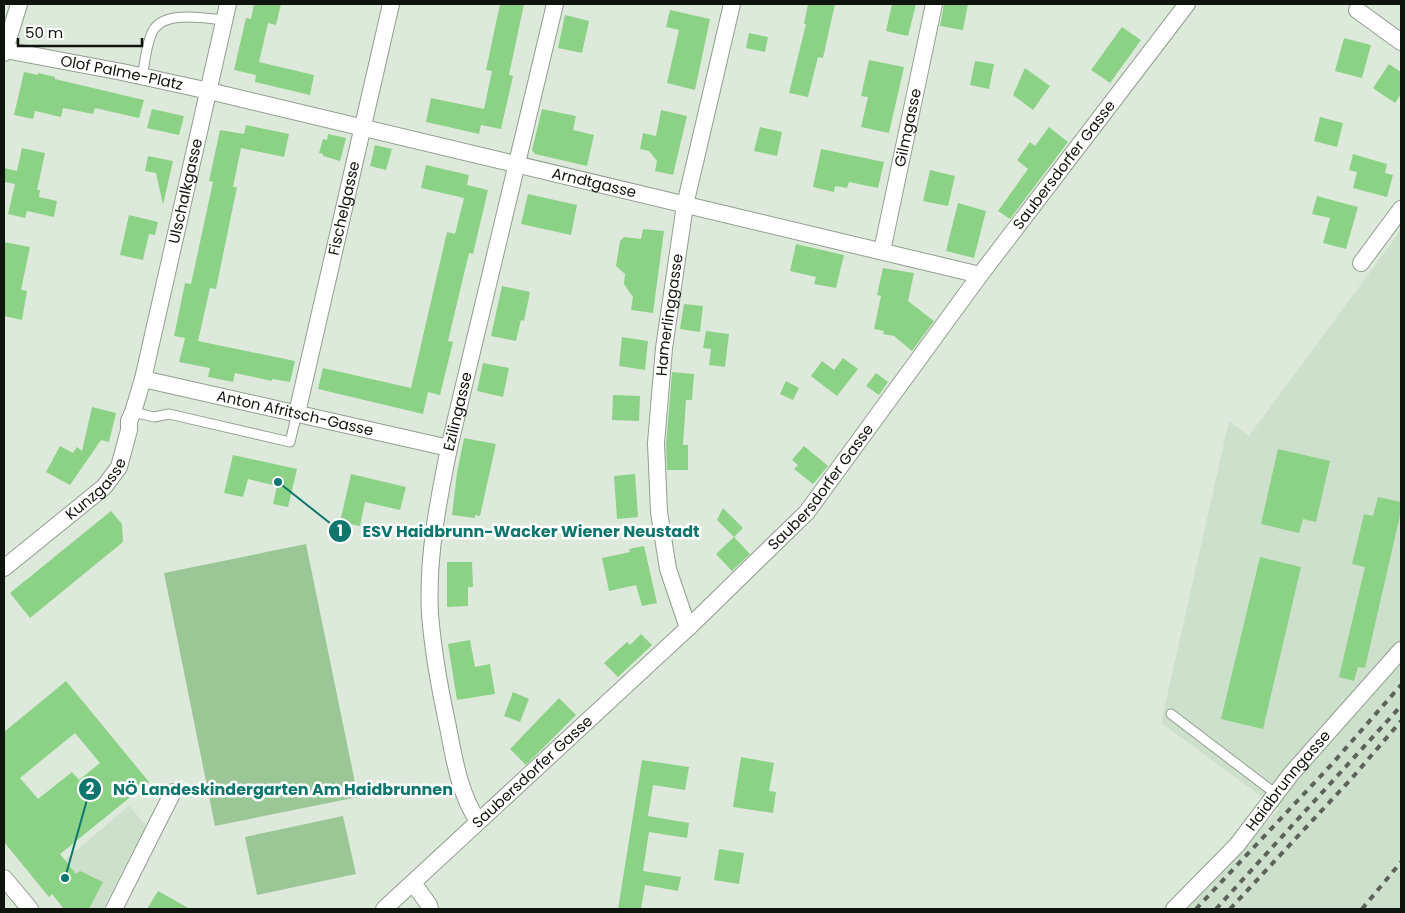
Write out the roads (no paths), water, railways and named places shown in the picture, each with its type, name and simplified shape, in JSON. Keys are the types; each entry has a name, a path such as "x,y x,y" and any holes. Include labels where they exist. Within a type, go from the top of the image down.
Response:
{"street":[{"path":"4,51 18,4"},
{"name":"Ulschalkgasse","path":"142,379 228,4"},
{"name":"Fischelgasse","path":"296,414 391,4"},
{"name":"Ezilingasse","path":"478,821 468,806 452,750 434,657 430,612 431,559 448,448 554,4"},
{"name":"Hamerlinggasse","path":"688,628 668,569 659,512 656,443 664,348 685,205 732,4"},
{"name":"Gilmgasse","path":"882,251 934,4"},
{"name":"Saubersdorfer Gasse","path":"384,909 688,628 807,512 980,274 1187,4"},
{"path":"1357,10 1401,42"},
{"name":"Olof Palme-Platz","path":"4,51 142,76 208,92"},
{"name":"Arndtgasse","path":"208,92 980,274"},
{"path":"1361,263 1401,209"},
{"name":"Kunzgasse","path":"4,568 104,487 119,467 129,430 129,420 142,379"},
{"name":"Anton Afritsch-Gasse","path":"142,379 448,448"},
{"name":"Haidbrunngasse","path":"1174,909 1237,844 1291,774 1401,650"},
{"path":"114,909 173,792"},
{"path":"4,878 30,909"},
{"path":"413,883 430,909"}],"lane":[{"path":"142,76 151,35 157,23 169,18 224,20"},
{"path":"133,412 154,417 169,414 290,442 296,414"},
{"path":"1171,714 1276,794"}],"railway":[{"path":"1196,909 1332,764 1401,685"},
{"path":"1216,909 1401,706"},
{"path":"1230,909 1352,778 1401,721"},
{"path":"1362,909 1401,862"}],"place":[{"name":"ESV Haidbrunn-Wacker Wiener Neustadt","path":"278,482"},
{"name":"NÖ Landeskindergarten Am Haidbrunnen","path":"65,878"}]}
